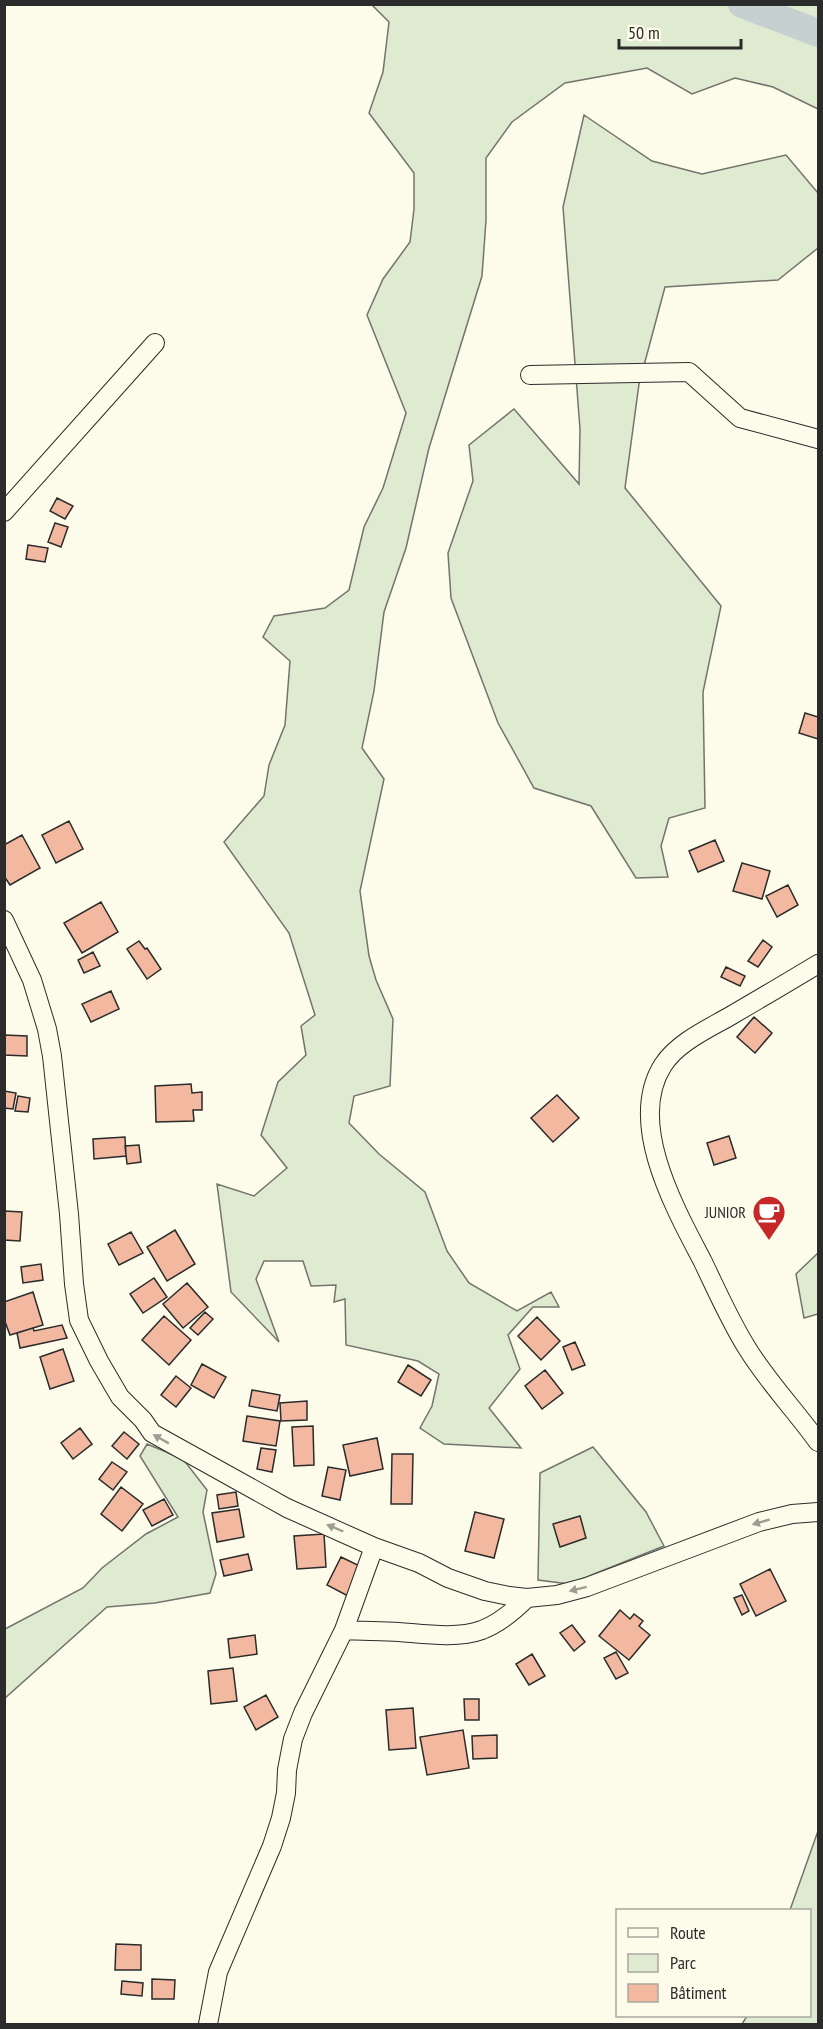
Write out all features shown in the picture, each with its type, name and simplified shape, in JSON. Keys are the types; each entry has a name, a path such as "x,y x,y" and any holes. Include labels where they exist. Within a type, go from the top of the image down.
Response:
{"street":[{"path":"4,512 155,343"},
{"path":"530,375 690,372 740,418 819,439"},
{"path":"4,920 32,980 47,1029 59,1115 79,1320 99,1362 120,1397 143,1420 152,1433 286,1508 374,1547 419,1563 469,1586 527,1598 557,1595 587,1587 759,1522 792,1514 819,1512"},
{"path":"819,964 712,1026 673,1052 655,1080 651,1097 651,1113 654,1149 679,1216 747,1348 819,1442"},
{"path":"208,2025 218,1972 281,1818 293,1739 303,1713 344,1630 374,1547"},
{"path":"344,1630 434,1634 472,1632 497,1623 527,1598"}],"green space":[{"path":"372,5 818,5 818,109 773,87 735,78 692,94 647,68 565,83 512,122 486,158 486,220 482,276 429,448 406,548 384,612 374,691 362,748 384,779 360,891 369,956 376,980 393,1019 390,1086 354,1096 349,1123 379,1154 425,1192 447,1251 469,1283 517,1311 551,1292 559,1307 533,1307 508,1335 520,1369 489,1408 521,1448 444,1444 420,1428 432,1406 439,1374 418,1361 346,1345 345,1299 334,1302 336,1285 311,1286 303,1261 264,1261 256,1279 279,1342 231,1292 217,1184 254,1196 287,1168 261,1135 278,1082 306,1055 301,1026 315,1015 289,933 224,842 264,796 269,765 285,725 290,661 263,637 274,616 325,608 349,590 364,527 383,488 406,413 367,315 383,279 410,242 414,209 414,173 369,113 383,72 389,22"},
{"path":"584,115 652,161 702,174 786,155 818,193 818,248 778,280 665,287 639,384 625,488 721,606 703,692 705,808 669,818 661,846 668,877 636,878 591,806 534,788 498,723 451,598 448,553 473,481 469,445 514,409 579,484 580,429 563,207"},
{"path":"818,1253 818,1314 804,1318 796,1274"},
{"path":"147,1444 183,1459 207,1490 203,1512 216,1574 210,1593 155,1603 107,1607 5,1698 5,1629 83,1588 102,1568 146,1534 178,1517 140,1456"},
{"path":"593,1447 646,1512 664,1546 569,1584 538,1580 540,1473"},
{"path":"818,1831 818,2024 742,2024 746,2017 811,2017 811,1909 790,1909"}],"building":[{"path":"57,498 73,506 65,519 50,511"},
{"path":"55,523 68,527 61,547 48,542"},
{"path":"28,545 48,548 45,562 26,559"},
{"path":"805,713 818,717 818,739 799,733"},
{"path":"69,821 83,849 56,863 42,835"},
{"path":"22,835 40,868 10,885 4,876 4,845"},
{"path":"715,840 724,861 698,872 689,851"},
{"path":"742,863 770,871 762,899 733,891"},
{"path":"788,885 798,905 777,917 766,896"},
{"path":"101,902 118,932 82,953 64,923"},
{"path":"763,940 772,947 758,967 748,961"},
{"path":"139,941 145,949 147,948 161,969 147,979 127,949"},
{"path":"93,952 100,966 84,973 78,960"},
{"path":"726,967 745,976 740,986 721,977"},
{"path":"111,991 119,1009 91,1022 82,1004"},
{"path":"754,1017 772,1033 755,1053 737,1037"},
{"path":"4,1035 27,1036 27,1056 4,1055"},
{"path":"191,1084 192,1093 202,1092 202,1110 193,1110 194,1121 156,1122 155,1086"},
{"path":"4,1091 16,1093 13,1109 4,1108"},
{"path":"557,1095 579,1118 553,1142 531,1118"},
{"path":"18,1096 30,1098 28,1112 15,1111"},
{"path":"729,1136 736,1158 714,1165 707,1143"},
{"path":"125,1137 126,1156 94,1159 93,1139"},
{"path":"139,1145 141,1162 127,1164 125,1146"},
{"path":"4,1211 22,1212 20,1241 4,1240"},
{"path":"175,1230 195,1264 167,1281 147,1247"},
{"path":"131,1232 143,1253 119,1265 108,1244"},
{"path":"41,1264 43,1280 23,1283 21,1267"},
{"path":"154,1278 167,1297 143,1313 130,1294"},
{"path":"187,1283 208,1307 183,1328 163,1304"},
{"path":"33,1292 43,1325 10,1335 4,1319 4,1302"},
{"path":"205,1312 213,1319 198,1335 190,1328"},
{"path":"164,1316 191,1340 169,1365 142,1340"},
{"path":"537,1317 560,1341 541,1360 518,1336"},
{"path":"62,1325 67,1338 20,1348 17,1333 33,1328 34,1331"},
{"path":"575,1342 585,1365 572,1370 563,1347"},
{"path":"63,1349 74,1381 50,1389 40,1357"},
{"path":"202,1364 226,1377 214,1398 191,1385"},
{"path":"408,1365 431,1380 421,1396 398,1382"},
{"path":"545,1370 563,1393 542,1409 525,1386"},
{"path":"176,1376 191,1388 176,1407 161,1395"},
{"path":"252,1390 280,1395 277,1411 249,1406"},
{"path":"307,1401 307,1420 281,1421 280,1403"},
{"path":"247,1416 280,1421 276,1446 243,1441"},
{"path":"313,1426 314,1465 294,1466 292,1427"},
{"path":"80,1428 92,1444 73,1459 61,1443"},
{"path":"124,1432 139,1444 127,1459 112,1446"},
{"path":"377,1438 383,1469 350,1476 343,1445"},
{"path":"261,1448 276,1450 272,1472 257,1469"},
{"path":"392,1454 413,1454 412,1504 391,1504"},
{"path":"112,1462 127,1472 113,1490 99,1479"},
{"path":"328,1467 346,1470 340,1500 322,1496"},
{"path":"121,1487 143,1504 122,1531 101,1514"},
{"path":"236,1492 238,1506 219,1509 217,1495"},
{"path":"164,1499 173,1515 152,1526 143,1510"},
{"path":"239,1509 244,1537 217,1542 212,1513"},
{"path":"475,1512 504,1519 494,1558 465,1551"},
{"path":"580,1516 586,1538 560,1547 553,1524"},
{"path":"324,1534 326,1567 297,1569 294,1536"},
{"path":"248,1554 252,1570 224,1576 220,1560"},
{"path":"341,1557 362,1567 348,1596 327,1585"},
{"path":"770,1569 786,1601 756,1616 740,1584"},
{"path":"742,1595 749,1611 742,1615 734,1598"},
{"path":"620,1610 630,1619 634,1614 643,1621 639,1626 650,1635 629,1660 599,1636"},
{"path":"572,1625 585,1642 574,1651 560,1633"},
{"path":"255,1635 257,1654 230,1658 228,1639"},
{"path":"616,1652 628,1673 616,1679 604,1658"},
{"path":"532,1654 545,1676 529,1685 516,1664"},
{"path":"233,1668 237,1701 211,1704 208,1671"},
{"path":"266,1695 278,1717 256,1730 244,1707"},
{"path":"464,1699 479,1699 479,1720 465,1720"},
{"path":"413,1708 416,1748 389,1750 386,1710"},
{"path":"463,1730 469,1768 427,1775 420,1737"},
{"path":"497,1735 497,1758 473,1759 472,1736"},
{"path":"116,1944 141,1945 141,1970 115,1970"},
{"path":"152,1979 175,1980 174,1999 152,1999"},
{"path":"122,1981 143,1983 142,1996 121,1994"}],"waterway":[{"path":"742,4 818,33"}],"place":[{"name":"JUNIOR","path":"769,1241"}]}
